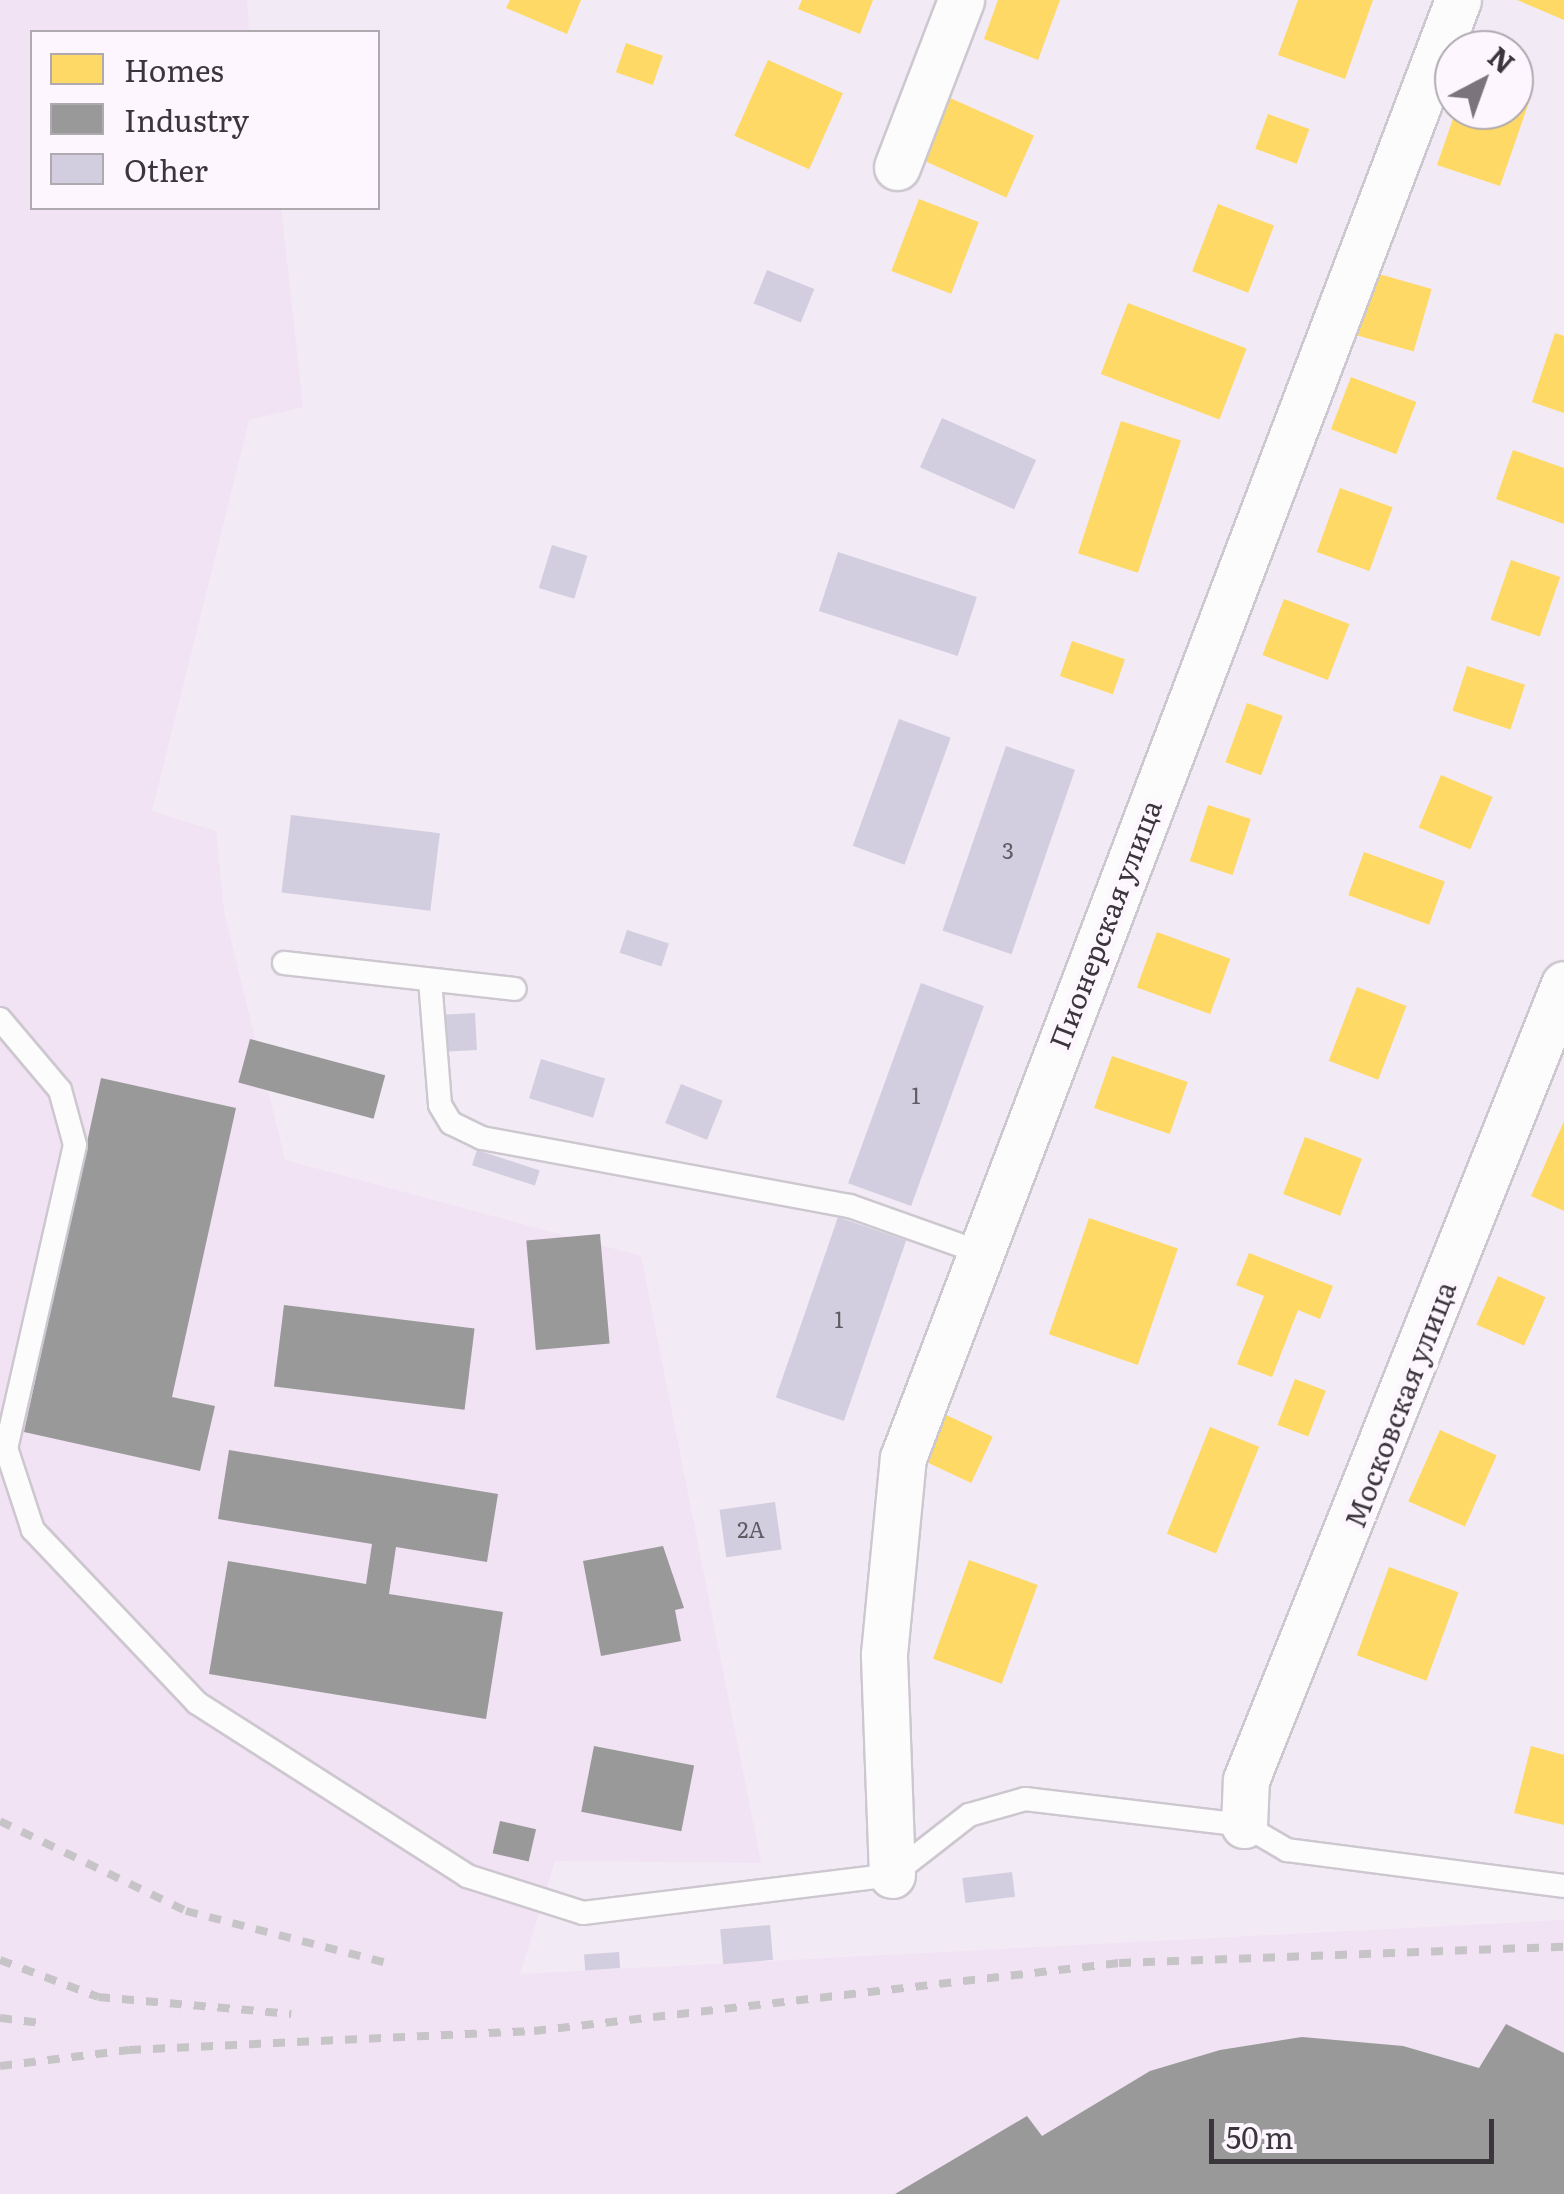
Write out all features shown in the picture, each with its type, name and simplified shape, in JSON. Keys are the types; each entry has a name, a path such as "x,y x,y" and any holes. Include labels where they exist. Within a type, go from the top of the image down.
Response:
{"street":[{"path":"897,167 962,0"},
{"name":"Пионерская улица","path":"892,1875 884,1654 903,1458 1458,0"},
{"name":"Московская улица","path":"1244,1826 1246,1780 1564,984"}],"lane":[{"path":"284,963 515,989"},
{"path":"430,980 440,1105 451,1123 482,1138 850,1206 979,1252"},
{"path":"0,1019 60,1090 75,1144 6,1448 33,1530 197,1702 467,1876 583,1912 892,1875 969,1815 1025,1800 1244,1826 1287,1850 1564,1886"}],"shaded area":[{"path":"0,0 247,0 249,30 30,30 30,210 281,210 303,407 249,420 152,811 216,831 224,912 285,1160 641,1256 761,1863 555,1861 520,1974 1564,1920 1564,2194 0,2194"}],"building: Homes":[{"path":"510,0 581,0 567,34 506,8"},
{"path":"802,0 873,0 860,34 798,9"},
{"path":"998,0 1060,0 1038,60 984,39"},
{"path":"1298,0 1373,0 1345,79 1278,55"},
{"path":"1517,0 1564,0 1564,20"},
{"path":"626,43 663,56 653,85 616,72"},
{"path":"768,60 843,93 809,169 734,136"},
{"path":"950,98 1034,135 1006,198 922,160"},
{"path":"1268,114 1309,129 1297,164 1255,149"},
{"path":"1449,130 1519,130 1500,186 1437,165"},
{"path":"919,199 979,222 951,294 891,271"},
{"path":"1218,204 1274,226 1248,293 1192,271"},
{"path":"1372,272 1432,289 1414,352 1354,334"},
{"path":"1128,303 1247,349 1219,419 1101,374"},
{"path":"1555,333 1564,336 1564,413 1532,402"},
{"path":"1351,377 1416,402 1396,454 1331,429"},
{"path":"1121,421 1181,440 1138,573 1078,553"},
{"path":"1513,450 1564,468 1564,524 1496,499"},
{"path":"1340,488 1393,507 1369,571 1317,552"},
{"path":"1511,560 1560,577 1540,636 1490,620"},
{"path":"1284,599 1349,624 1328,680 1262,655"},
{"path":"1072,641 1125,659 1113,694 1060,676"},
{"path":"1467,666 1525,685 1510,730 1452,711"},
{"path":"1247,703 1283,716 1261,775 1225,762"},
{"path":"1441,775 1493,797 1470,849 1419,827"},
{"path":"1208,805 1251,819 1233,875 1190,861"},
{"path":"1364,852 1445,881 1429,925 1348,895"},
{"path":"1157,932 1230,959 1210,1014 1137,987"},
{"path":"1357,987 1406,1006 1378,1080 1329,1061"},
{"path":"1112,1056 1188,1082 1170,1134 1094,1108"},
{"path":"1564,1121 1564,1211 1531,1196"},
{"path":"1305,1137 1362,1159 1340,1216 1283,1194"},
{"path":"1089,1218 1178,1249 1138,1365 1049,1334"},
{"path":"1249,1253 1333,1286 1320,1319 1298,1310 1272,1377 1237,1364 1264,1296 1236,1285"},
{"path":"1498,1276 1546,1297 1524,1346 1476,1324"},
{"path":"1295,1379 1326,1391 1308,1437 1277,1425"},
{"path":"942,1413 993,1437 971,1483 920,1459"},
{"path":"1210,1427 1259,1447 1216,1553 1167,1534"},
{"path":"1440,1430 1497,1455 1465,1526 1408,1501"},
{"path":"969,1560 1038,1585 1002,1684 933,1659"},
{"path":"1389,1567 1459,1592 1426,1681 1357,1655"},
{"path":"1531,1746 1564,1755 1564,1825 1514,1813"}],"building: Industry":[{"path":"250,1039 385,1075 374,1119 238,1082"},
{"path":"101,1078 236,1108 172,1397 215,1406 200,1471 24,1432"},
{"path":"600,1234 610,1344 536,1350 526,1240"},
{"path":"284,1305 475,1328 465,1410 274,1386"},
{"path":"229,1450 498,1494 487,1562 396,1547 389,1594 503,1612 486,1719 209,1674 228,1561 366,1584 372,1544 218,1519"},
{"path":"663,1546 684,1608 675,1610 681,1641 601,1656 583,1561"},
{"path":"594,1746 694,1765 681,1831 581,1812"},
{"path":"500,1821 536,1829 529,1861 493,1853"},
{"path":"1506,2024 1564,2053 1564,2194 895,2194 1027,2116 1042,2136 1150,2071 1220,2050 1302,2037 1403,2046 1479,2068"}],"building: Other":[{"path":"767,270 814,289 801,322 754,303"},
{"path":"942,418 1036,460 1014,509 920,467"},
{"path":"552,545 587,556 574,599 539,588"},
{"path":"838,552 977,597 958,656 819,611"},
{"path":"899,719 951,738 905,865 853,846"},
{"path":"1006,746 1075,770 1012,954 943,930"},
{"path":"291,815 440,833 430,911 281,892"},
{"path":"627,930 669,944 661,966 620,953"},
{"path":"921,983 984,1006 911,1206 848,1183"},
{"path":"475,1013 477,1050 444,1052 442,1015"},
{"path":"541,1059 605,1079 593,1118 529,1098"},
{"path":"681,1084 723,1101 707,1140 665,1123"},
{"path":"477,1150 540,1170 535,1186 472,1165"},
{"path":"838,1217 906,1240 844,1421 776,1398"},
{"path":"775,1502 782,1550 726,1557 720,1510"},
{"path":"1012,1872 1015,1897 965,1903 962,1878"},
{"path":"770,1925 773,1960 723,1964 720,1929"},
{"path":"619,1952 620,1968 585,1970 584,1954"}],"railway":[{"path":"0,1821 186,1911 391,1964"},
{"path":"0,2066 129,2050 534,2031 1119,1963 1564,1947"},
{"path":"0,1960 98,1997 291,2014"},
{"path":"0,2018 39,2023"}]}
